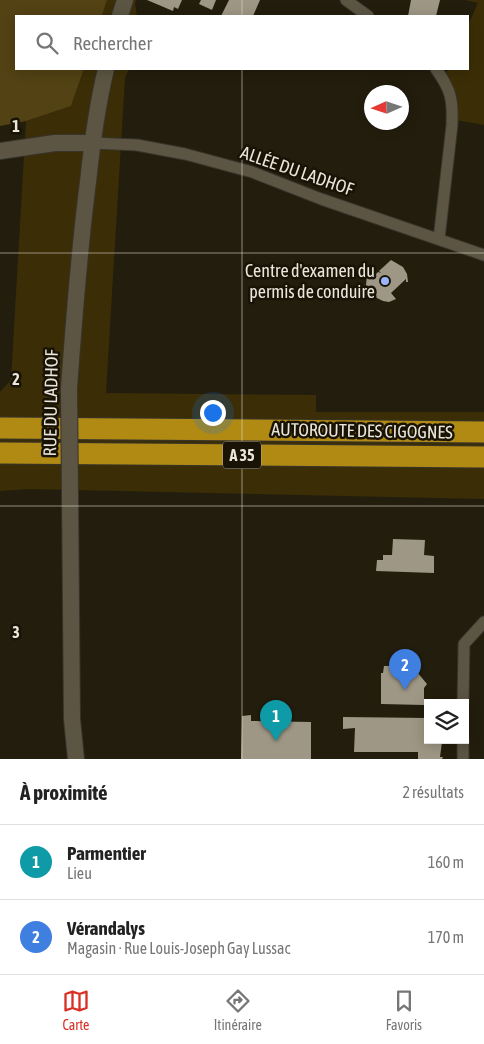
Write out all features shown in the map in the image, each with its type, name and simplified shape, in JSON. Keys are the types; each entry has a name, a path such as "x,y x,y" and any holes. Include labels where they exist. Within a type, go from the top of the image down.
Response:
{"highway":[{"name":"AUTOROUTE DES CIGOGNES","path":"0,428 484,432"},
{"name":"AUTOROUTE DES CIGOGNES","path":"0,454 484,457"}],"main road":[{"path":"120,15 125,0"},
{"name":"RUE DU LADHOF","path":"76,759 72,719 69,388 79,251 93,143 106,70"},
{"path":"0,151 55,143 93,143"}],"street":[{"path":"346,0 367,15"},
{"path":"437,70 448,86 453,106 450,150 439,239"},
{"name":"ALLÉE DU LADHOF","path":"93,143 147,147 186,154 252,172 321,199 484,255"},
{"path":"463,699 464,644 484,622"},
{"path":"463,744 463,759"}],"shaded area":[{"path":"0,0 107,0 102,15 15,15 15,70 84,70 71,106 26,121 0,126"},
{"path":"107,0 136,0 137,15 102,15"},
{"path":"465,0 484,0 484,125 456,120 443,79 448,70 469,70 469,23 478,3"},
{"path":"84,70 129,70 125,78 106,393 316,395 316,412 484,412 484,499 29,489 0,491 0,392 11,380 26,121 71,106"}],"building":[{"path":"147,0 182,0 178,9 174,7 173,11"},
{"path":"201,0 216,0 212,10 199,4"},
{"path":"229,0 260,0 253,15 222,15"},
{"path":"411,0 440,0 436,15 408,15"},
{"name":"Centre d'examen du permis de conduire","path":"391,260 403,267 407,274 408,282 406,282 406,279 391,293 396,299 389,302 371,295 366,285 369,271 375,277 378,272 381,273 379,271"},
{"path":"393,539 425,540 424,555 434,556 434,573 376,571 377,560 383,560 383,555 392,555"},
{"path":"384,666 394,666 397,674 401,670 406,670 407,673 413,670 417,672 427,684 424,688 424,705 381,704 381,673 383,673"},
{"path":"251,715 251,721 311,722 311,759 241,759 242,716"},
{"path":"343,717 424,718 424,744 442,744 440,757 443,757 442,759 418,759 418,752 354,752 355,728 343,729"}],"place":[{"name":"Centre d'examen du permis de conduire","path":"385,281"},
{"name":"Vérandalys","path":"405,690"},
{"name":"Parmentier","path":"276,741"}]}
